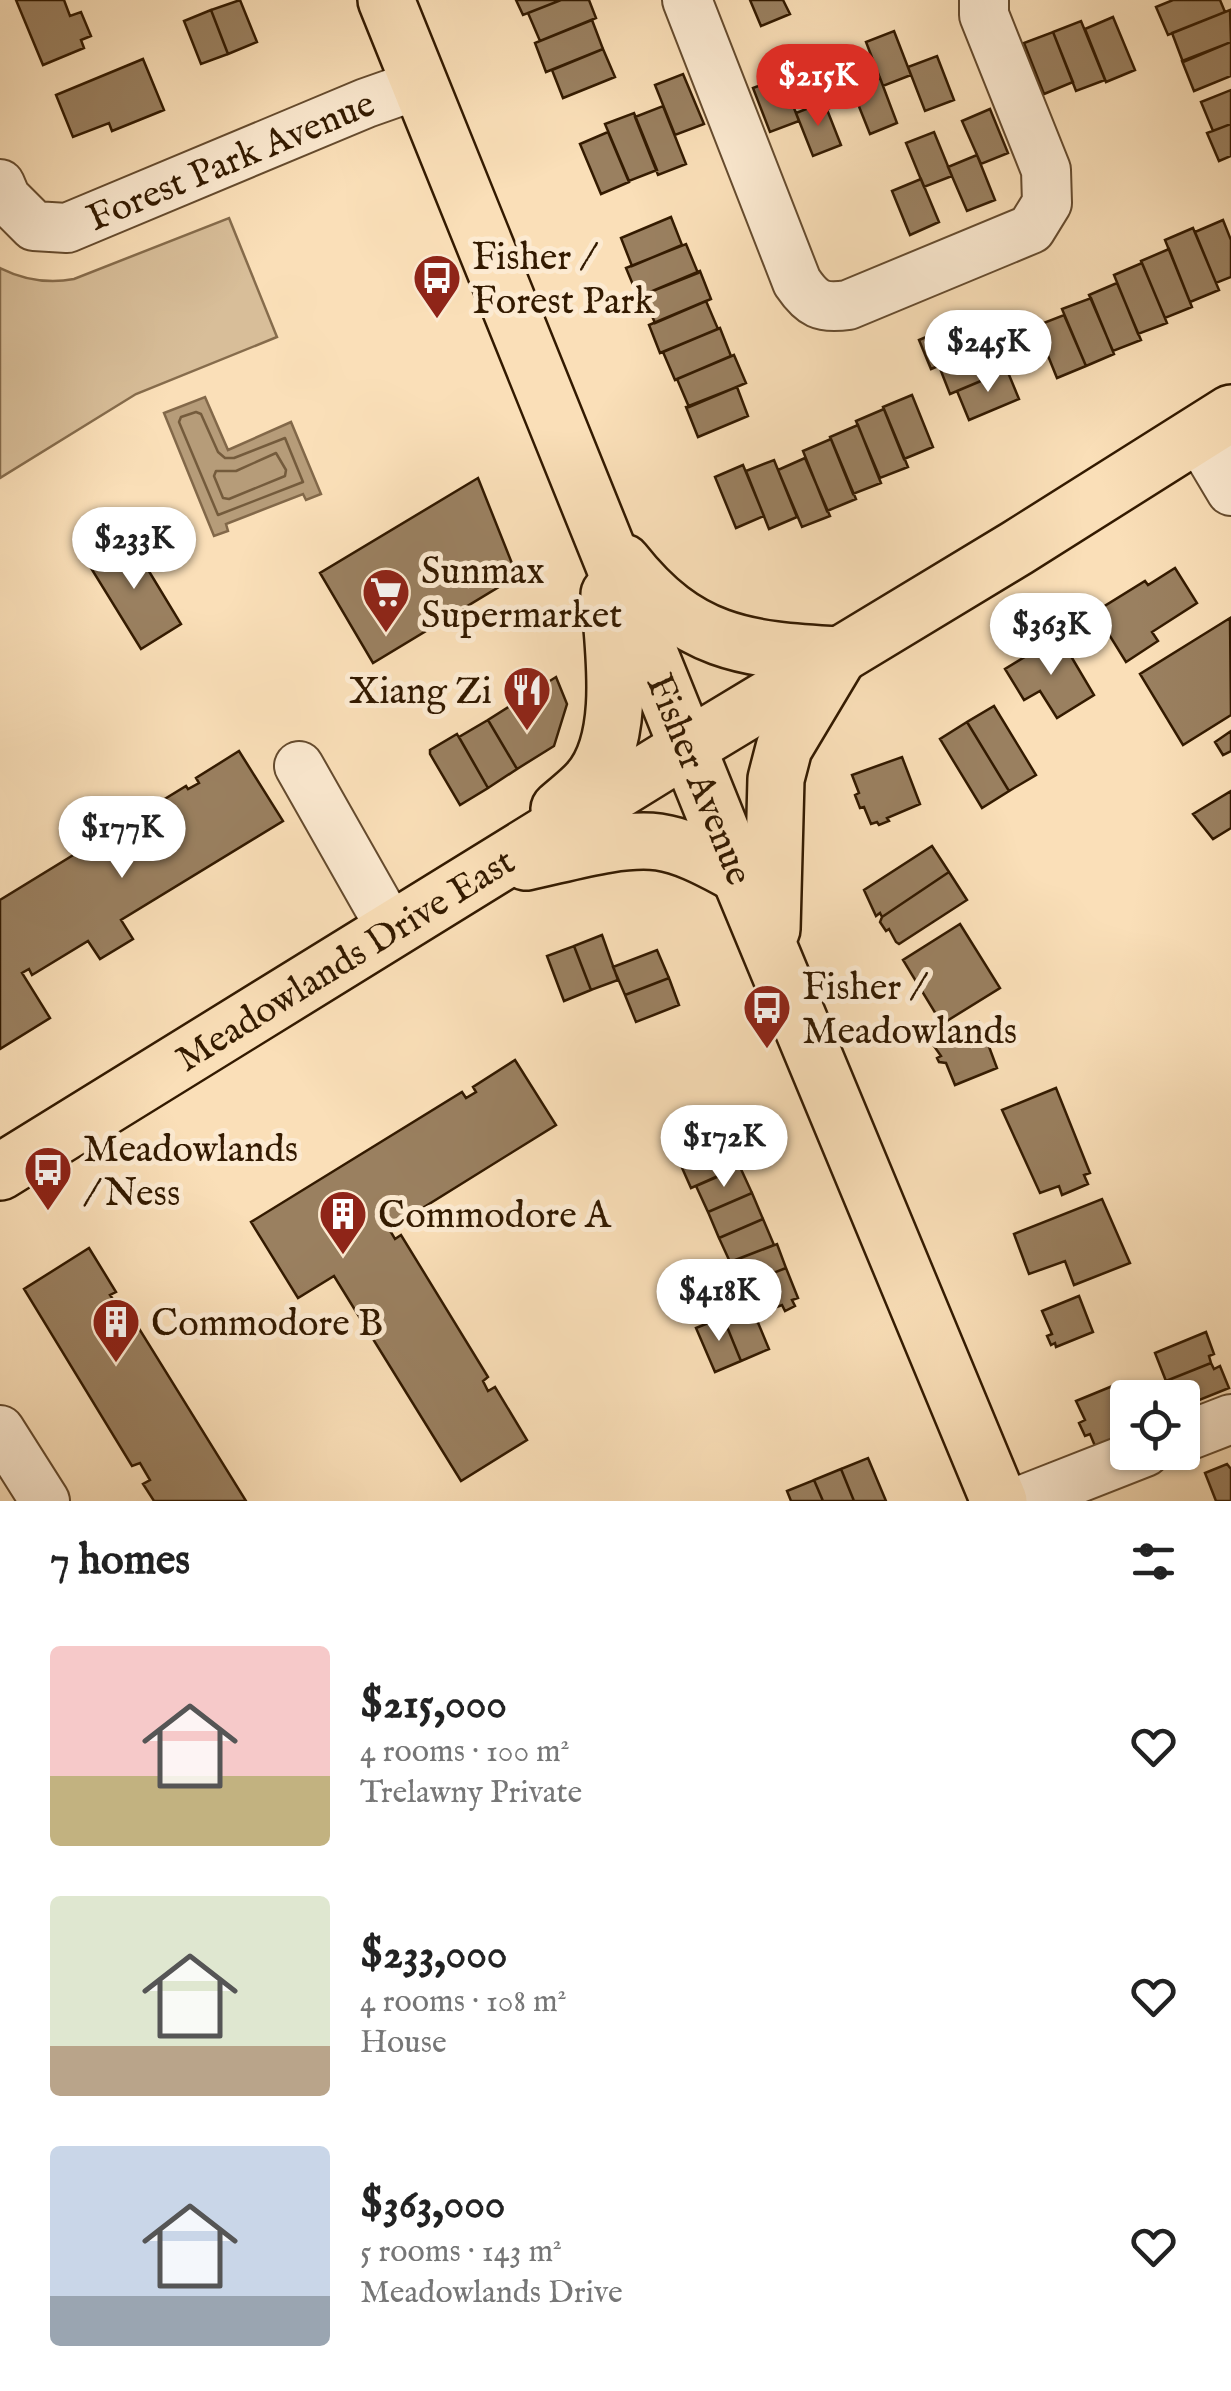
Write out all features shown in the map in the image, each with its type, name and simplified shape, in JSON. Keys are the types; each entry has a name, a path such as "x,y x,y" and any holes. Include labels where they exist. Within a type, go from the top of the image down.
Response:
{"main road":[{"name":"Fisher Avenue","path":"386,0 739,875 999,1501"},
{"name":"Meadowlands Drive East","path":"0,1172 1214,423"},
{"path":"605,539 647,592 700,629 726,641 777,651 840,654 784,748 776,779 772,953"},
{"path":"489,870 590,781 601,761 610,734 616,683 605,539"},
{"path":"489,870 602,846 657,842 692,852 739,875"}],"street":[{"path":"687,0 797,282 811,302 829,308 848,305 1031,229 1047,203 1046,170 984,16 984,0"},
{"name":"Forest Park Avenue","path":"0,184 6,198 34,226 67,228 420,84"},
{"path":"1214,423 1231,491"},
{"path":"300,766 392,930"},
{"path":"1200,1431 1231,1419"},
{"path":"0,1430 45,1501"},
{"path":"1020,1501 1110,1466"}],"shaded area":[{"path":"229,218 277,337 136,394 0,478 0,268 36,280 74,279"}],"water":[{"path":"205,397 228,450 291,422 321,494 306,500 303,494 226,524 228,531 214,536 164,413"}],"building":[{"path":"16,0 64,0 70,16 81,12 91,36 81,40 84,48 43,65"},
{"path":"240,0 257,42 228,54 211,10"},
{"path":"516,0 561,0 523,15"},
{"path":"561,0 589,0 596,18 540,41 528,13"},
{"path":"750,0 783,0 790,14 761,26"},
{"path":"1173,0 1220,0 1225,12 1168,35 1156,7"},
{"path":"211,10 228,54 201,64 184,21"},
{"path":"1230,10 1231,42 1183,62 1172,33"},
{"path":"1113,17 1135,70 1106,82 1085,29"},
{"path":"592,20 603,49 546,72 535,43"},
{"path":"1081,21 1105,80 1076,91 1053,32"},
{"path":"894,31 911,75 883,86 866,42"},
{"path":"1053,32 1073,82 1044,94 1024,43"},
{"path":"1231,42 1231,76 1194,91 1182,61"},
{"path":"603,49 615,77 563,98 552,70"},
{"path":"838,53 855,98 827,109 810,64"},
{"path":"937,56 954,100 925,111 908,67"},
{"path":"143,59 164,110 112,131 109,123 73,137 56,95"},
{"path":"683,74 704,124 675,135 655,85"},
{"path":"782,77 799,121 770,132 753,88"},
{"path":"880,78 897,123 870,134 852,89"},
{"path":"1231,90 1231,124 1213,131 1201,102"},
{"path":"824,102 841,145 813,156 796,113"},
{"path":"663,106 686,164 658,175 635,117"},
{"path":"990,109 1008,153 981,164 962,121"},
{"path":"634,113 657,170 629,181 605,124"},
{"path":"1231,124 1231,156 1219,161 1207,133"},
{"path":"608,132 629,182 601,194 580,144"},
{"path":"934,132 952,176 924,187 906,143"},
{"path":"977,155 995,200 967,211 948,167"},
{"path":"921,179 939,222 910,235 892,191"},
{"path":"671,217 682,245 632,266 621,238"},
{"path":"1223,220 1231,240 1231,277 1216,283 1195,232"},
{"path":"1193,228 1219,290 1190,302 1165,240"},
{"path":"686,244 698,273 638,297 626,268"},
{"path":"1169,249 1192,307 1165,318 1141,261"},
{"path":"1142,263 1167,323 1138,334 1114,275"},
{"path":"700,271 711,299 655,323 643,295"},
{"path":"1117,283 1141,340 1113,351 1089,295"},
{"path":"1091,298 1114,354 1086,366 1062,309"},
{"path":"706,301 718,329 660,353 649,325"},
{"path":"1064,315 1086,366 1057,378 1036,326"},
{"path":"970,319 982,348 931,369 919,340"},
{"path":"720,328 731,356 675,380 663,352"},
{"path":"995,342 1007,370 950,394 939,366"},
{"path":"734,355 746,383 689,407 677,379"},
{"path":"1007,370 1019,399 969,420 957,391"},
{"path":"737,387 748,416 698,437 686,407"},
{"path":"912,395 933,447 904,459 883,407"},
{"path":"884,409 908,467 880,478 856,421"},
{"path":"858,425 881,483 853,494 830,437"},
{"path":"831,439 856,499 827,511 803,451"},
{"path":"805,458 830,516 802,527 778,470"},
{"path":"774,460 797,517 769,529 746,471"},
{"path":"743,465 764,516 736,528 715,477"},
{"path":"478,478 517,576 373,663 320,573"},
{"path":"127,535 181,624 141,649 86,560"},
{"path":"1175,568 1197,603 1152,632 1158,641 1126,662 1095,612 1145,581 1148,585"},
{"path":"1230,618 1231,715 1183,745 1140,674"},
{"path":"1059,636 1094,695 1057,718 1040,691 1024,700 1005,669"},
{"name":"Xiang Zi","path":"556,677 567,704 554,746 517,769 488,720"},
{"path":"994,706 1036,775 1009,791 967,722"},
{"path":"488,720 517,769 488,788 459,737"},
{"path":"967,722 1009,791 982,808 940,739"},
{"path":"1231,731 1231,751 1223,755 1215,742"},
{"path":"457,734 488,788 460,805 430,754 430,750"},
{"path":"239,751 283,821 121,920 133,939 100,959 88,941 32,975 29,969 22,973 50,1018 0,1049 0,900 186,786 188,789 199,783 196,778"},
{"path":"902,757 920,804 887,818 889,821 871,824 864,807 860,808 852,775"},
{"path":"1231,791 1231,828 1213,839 1193,814"},
{"path":"932,846 949,872 882,917 880,913 876,916 864,890"},
{"path":"949,872 967,900 899,944 896,942 880,922 882,917"},
{"path":"960,924 1000,988 942,1024 903,960"},
{"path":"602,935 618,980 591,990 574,946"},
{"path":"574,946 591,990 564,1001 547,956"},
{"path":"657,950 669,978 625,995 613,967"},
{"path":"669,978 679,1005 636,1022 625,995"},
{"path":"979,1022 997,1068 955,1085 946,1063 937,1058 941,1056 934,1046 935,1039"},
{"name":"Commodore A","path":"515,1060 556,1125 389,1229 395,1239 401,1235 488,1377 483,1381 488,1391 495,1387 527,1440 461,1481 334,1276 298,1298 251,1222 462,1092 466,1098 476,1092 473,1087"},
{"path":"1056,1088 1090,1173 1084,1175 1088,1184 1062,1195 1059,1186 1040,1193 1002,1110"},
{"path":"712,1116 723,1142 679,1161 667,1135"},
{"path":"723,1142 734,1169 691,1188 679,1161"},
{"path":"740,1167 752,1193 708,1212 696,1186"},
{"path":"752,1193 763,1219 719,1238 708,1212"},
{"path":"1102,1199 1130,1263 1074,1285 1065,1261 1029,1274 1014,1234"},
{"path":"763,1219 774,1245 730,1262 719,1238"},
{"path":"777,1244 786,1268 743,1285 733,1261"},
{"name":"Commodore B","path":"89,1248 116,1292 110,1295 117,1305 122,1301 246,1501 154,1501 143,1484 150,1480 140,1463 132,1466 24,1289"},
{"path":"786,1268 798,1298 792,1300 795,1306 785,1311 782,1305 755,1315 743,1285"},
{"path":"1079,1296 1093,1332 1056,1347 1055,1343 1051,1345 1047,1336 1052,1334 1042,1311"},
{"path":"751,1306 769,1349 741,1361 723,1317"},
{"path":"723,1317 741,1361 715,1372 696,1328"},
{"path":"1206,1332 1214,1354 1209,1356 1211,1363 1166,1380 1155,1353"},
{"path":"1211,1363 1214,1369 1220,1366 1229,1388 1200,1400 1200,1380 1168,1380"},
{"path":"1110,1387 1110,1440 1095,1446 1090,1434 1085,1436 1079,1423 1085,1420 1076,1401"},
{"path":"868,1458 886,1501 854,1501 841,1469"},
{"path":"1227,1464 1231,1469 1231,1501 1216,1501 1205,1473"},
{"path":"841,1469 854,1501 823,1501 814,1480"},
{"path":"814,1480 823,1501 791,1501 787,1491"}],"place":[{"name":"Fisher / Forest Park","path":"437,320"},
{"name":"Sunmax Supermarket","path":"386,634"},
{"name":"Xiang Zi","path":"527,732"},
{"name":"Fisher / Meadowlands","path":"767,1050"},
{"name":"Meadowlands / Ness","path":"48,1212"},
{"name":"Commodore A","path":"343,1256"},
{"name":"Commodore B","path":"116,1364"}]}
